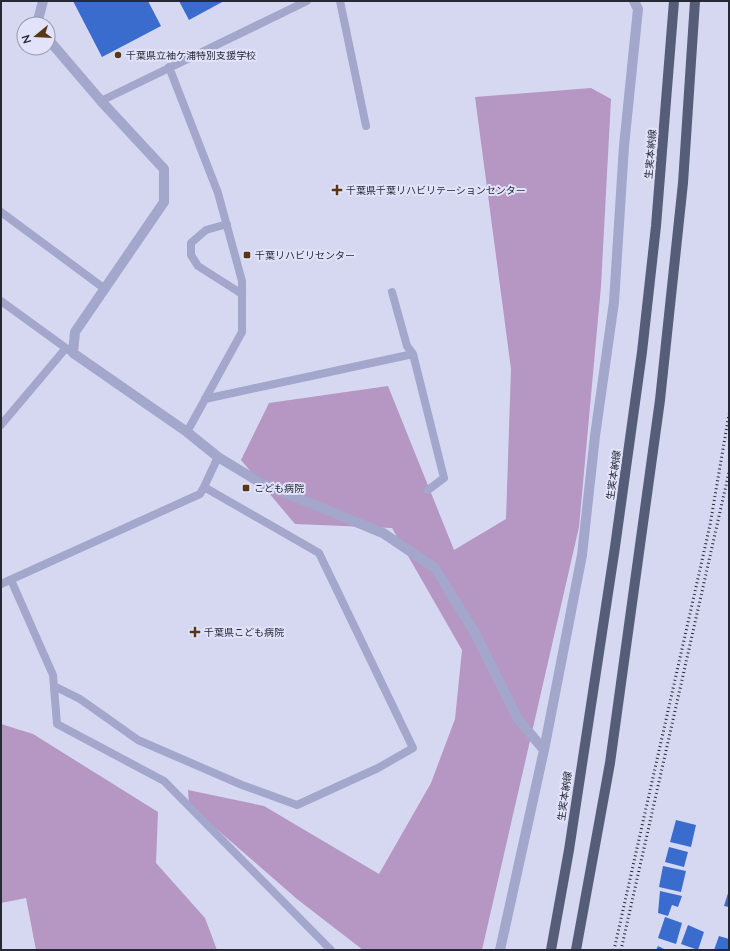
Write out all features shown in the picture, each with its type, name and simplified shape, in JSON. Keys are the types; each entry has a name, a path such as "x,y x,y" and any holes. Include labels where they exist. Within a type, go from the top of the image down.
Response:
{"main road":[{"name":"生実本納線","path":"551,950 569,850 616,547 641,359 656,226 674,1"},
{"path":"576,950 610,762 660,400 683,183 695,1"}],"street":[{"path":"39,16 43,1"},
{"path":"500,950 544,750 582,555 595,436 614,302 624,146 637,4"},
{"path":"56,48 101,101 164,169 164,202 75,332 70,350 187,432 218,457 261,483 383,533 435,568 475,633 518,719 544,750"}],"lane":[{"path":"101,101 307,1"},
{"path":"340,1 366,126"},
{"path":"169,67 218,193 242,281 242,332 187,432"},
{"path":"1,212 105,289"},
{"path":"227,224 206,230 191,243 190,255 198,266 242,294"},
{"path":"392,292 407,346 413,354 444,478 428,490"},
{"path":"1,301 70,350 1,424"},
{"path":"205,399 413,354"},
{"path":"1,584 200,494 218,457"},
{"path":"54,686 80,699 138,740 242,785 297,805 378,768 413,748 319,553 204,487"},
{"path":"10,580 52,675 57,724 164,781 331,950"}],"shaded area":[{"path":"591,88 611,99 601,286 579,527 482,950 363,950 297,899 189,805 188,790 264,806 379,874 431,783 455,719 462,650 392,528 295,524 241,460 269,403 388,386 454,550 506,519 511,369 475,97"},
{"path":"1,724 33,734 158,812 156,863 205,918 217,950 36,950 26,898 1,903"}],"building":[{"path":"73,1 148,1 161,26 102,57"},
{"path":"179,1 224,1 189,20"},
{"path":"676,820 696,825 691,847 670,842"},
{"path":"669,847 688,852 684,867 665,862"},
{"path":"663,866 686,871 681,892 659,887"},
{"path":"729,890 729,907 724,906"},
{"path":"660,891 682,896 678,907 672,905 668,916 658,913"},
{"path":"665,917 682,923 676,944 658,938"},
{"path":"688,925 704,932 698,950 681,944"},
{"path":"719,936 729,939 729,950 714,950"},
{"path":"658,946 666,950 656,950"}],"railway":[{"path":"614,950 710,525 729,414"},
{"path":"621,950 729,472"}],"place":[{"name":"千葉県立袖ケ浦特別支援学校","path":"118,55"},
{"name":"千葉県千葉リハビリテーションセンター","path":"337,190"},
{"name":"千葉リハビリセンター","path":"247,255"},
{"name":"こども病院","path":"246,488"},
{"name":"千葉県こども病院","path":"195,632"}]}
